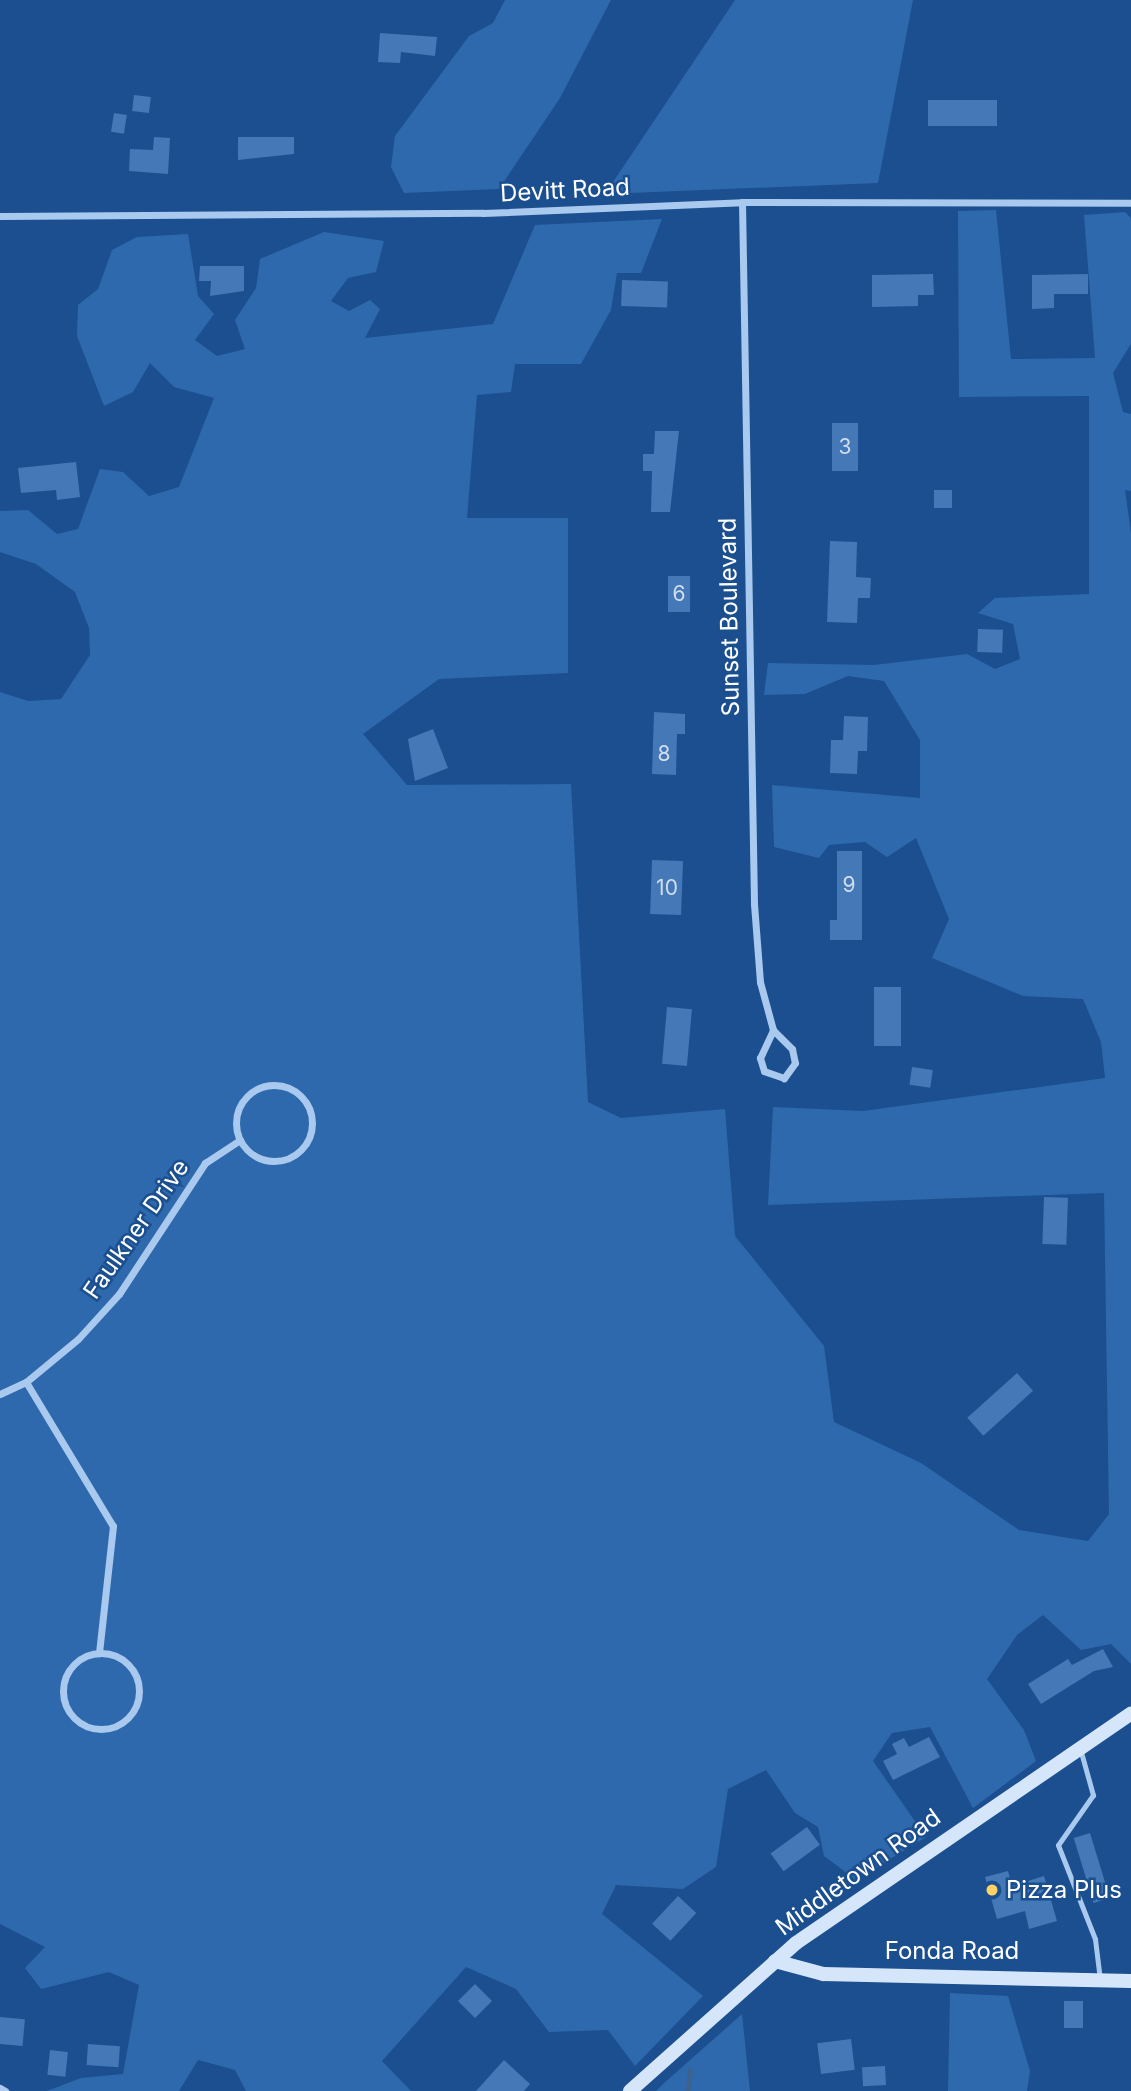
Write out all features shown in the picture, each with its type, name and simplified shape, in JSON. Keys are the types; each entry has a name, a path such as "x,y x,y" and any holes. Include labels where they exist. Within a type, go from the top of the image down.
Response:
{"street":[{"name":"Devitt Road","path":"0,216 483,213 742,202 1131,203"},
{"name":"Sunset Boulevard","path":"742,202 754,904 760,982 772,1030 792,1049 795,1063 784,1078 764,1071 760,1058 772,1030"},
{"path":"284,1085 306,1102 312,1131 293,1156 263,1159 240,1140 237,1111 255,1089 284,1085"},
{"name":"Faulkner Drive","path":"0,1394 26,1382 119,1294 205,1163 240,1140"},
{"path":"26,1382 113,1526 99,1653"},
{"path":"99,1653 123,1659 139,1683 133,1713 107,1729 78,1722 63,1696 70,1668 99,1653"},
{"name":"Middletown Road","path":"630,2091 775,1961 884,1878 1131,1714"},
{"name":"Fonda Road","path":"775,1961 823,1974 1100,1978 1131,1981"},
{"path":"0,2088 5,2091"}],"lane":[{"path":"1079,1748 1093,1795 1058,1845 1095,1939 1100,1978"}],"shaded area":[{"path":"505,0 611,0 560,98 499,189 404,193 391,167 395,136 469,36 493,23"},
{"path":"735,0 913,0 878,183 605,194"},
{"path":"996,210 1011,359 1095,358 1084,215 1125,212 1131,218 1131,344 1113,373 1123,412 1131,414 1131,491 1125,490 1131,533 1131,1664 1111,1644 1081,1650 1043,1615 1017,1635 987,1679 1024,1730 1036,1761 973,1808 930,1727 892,1733 873,1761 926,1837 856,1880 824,1856 818,1827 795,1813 766,1770 728,1789 716,1867 683,1889 616,1885 602,1914 703,1996 635,2066 608,2030 549,2032 516,1989 466,1967 382,2061 411,2091 246,2091 235,2070 198,2060 179,2091 47,2091 81,2078 123,2074 139,1985 109,1972 41,1989 25,1968 45,1947 0,1924 0,692 28,701 61,699 90,655 89,628 75,592 36,564 0,552 0,511 28,510 57,534 78,529 100,469 123,472 149,496 179,487 214,398 174,387 150,363 133,392 104,406 77,336 78,305 98,289 112,250 137,237 188,234 198,296 214,314 195,340 217,356 245,349 235,320 256,288 260,259 324,232 384,241 376,272 348,278 331,301 349,311 370,300 380,309 365,338 493,324 535,225 662,219 641,273 617,273 611,310 581,364 515,364 511,392 477,395 467,518 568,518 568,673 439,679 363,734 407,785 571,784 588,1102 621,1118 725,1109 735,1236 824,1346 834,1422 921,1463 1019,1530 1088,1541 1109,1514 1104,1193 768,1205 773,1107 863,1111 1105,1078 1101,1042 1083,999 1023,996 932,958 949,919 916,838 887,857 865,842 829,845 819,858 774,847 772,785 920,798 920,740 884,681 848,676 805,694 764,695 768,663 874,665 967,654 995,669 1020,659 1013,624 978,613 995,598 1089,594 1089,396 959,397 958,211"},
{"path":"950,1993 1008,1996 1030,2071 1027,2091 948,2091"},
{"path":"742,2014 750,2091 656,2091 663,2084"}],"building":[{"path":"380,33 437,37 435,56 401,52 400,63 378,62"},
{"path":"134,95 151,97 149,113 132,111"},
{"path":"928,100 997,100 997,126 928,126"},
{"path":"114,113 127,115 124,134 111,132"},
{"path":"154,137 170,138 168,174 129,171 130,149 153,150"},
{"path":"238,137 294,137 294,154 238,160"},
{"path":"200,266 244,266 244,291 210,296 211,281 199,281"},
{"path":"933,274 934,295 918,295 918,306 872,307 872,275"},
{"path":"1088,274 1088,294 1054,294 1054,308 1032,309 1032,275"},
{"path":"622,280 668,282 667,308 621,306"},
{"path":"832,423 858,423 858,471 832,471"},
{"path":"655,431 679,431 670,512 651,512 652,471 643,471 643,454 654,454"},
{"path":"76,462 80,497 57,500 56,490 21,493 18,468"},
{"path":"934,490 952,490 952,508 934,508"},
{"path":"830,541 857,542 856,577 871,578 870,598 858,598 857,623 827,622"},
{"path":"668,576 690,576 690,612 668,612"},
{"path":"978,629 1003,630 1002,653 977,652"},
{"path":"654,712 685,714 685,734 677,734 676,775 652,774"},
{"path":"844,716 868,717 867,751 858,751 857,774 830,773 831,740 843,740"},
{"path":"433,729 448,768 415,781 408,739"},
{"path":"837,851 862,851 862,940 830,940 830,920 837,920"},
{"path":"652,860 683,861 681,915 650,914"},
{"path":"874,987 901,987 901,1046 874,1046"},
{"path":"667,1007 692,1009 687,1066 662,1064"},
{"path":"912,1067 933,1070 930,1088 909,1085"},
{"path":"1044,1197 1068,1198 1066,1245 1042,1244"},
{"path":"1017,1373 1033,1391 983,1436 967,1418"},
{"path":"1103,1649 1113,1667 1094,1671 1041,1704 1028,1684 1068,1659 1072,1665"},
{"path":"929,1737 940,1757 893,1780 883,1761 897,1754 892,1744 904,1738 909,1747"},
{"path":"807,1827 820,1845 784,1871 771,1853"},
{"path":"1090,1833 1110,1898 1094,1903 1074,1838"},
{"path":"1008,1871 1012,1886 1044,1876 1057,1921 1029,1929 1025,1911 997,1919 985,1877"},
{"path":"678,1896 696,1913 670,1941 652,1924"},
{"path":"475,1984 492,2001 475,2018 458,2001"},
{"path":"1064,2001 1083,2001 1083,2028 1064,2028"},
{"path":"0,2017 25,2019 23,2046 0,2044"},
{"path":"851,2039 855,2070 821,2074 817,2043"},
{"path":"88,2044 120,2046 118,2067 87,2065"},
{"path":"50,2050 68,2052 65,2077 47,2075"},
{"path":"504,2060 530,2084 524,2091 476,2091"},
{"path":"885,2066 886,2085 863,2086 862,2067"}],"waterway":[{"path":"688,2091 690,2070"}],"place":[{"name":"Pizza Plus","path":"992,1890"}]}
